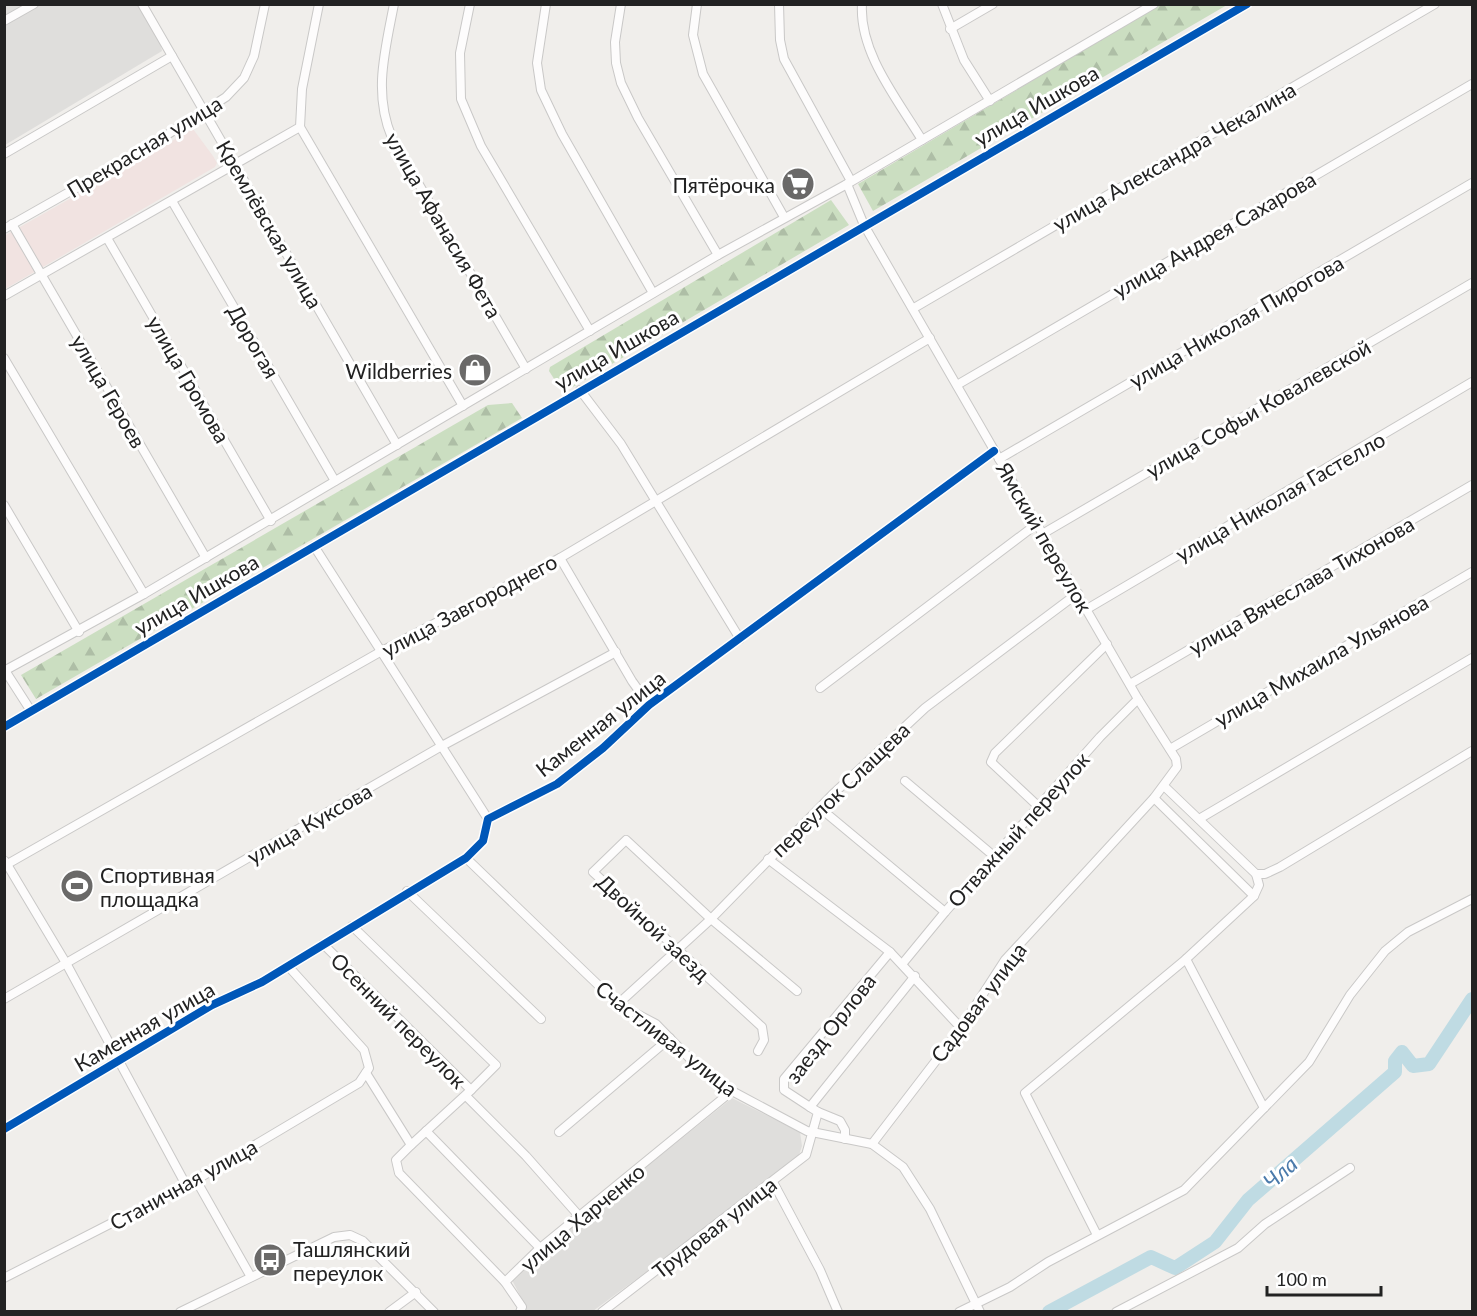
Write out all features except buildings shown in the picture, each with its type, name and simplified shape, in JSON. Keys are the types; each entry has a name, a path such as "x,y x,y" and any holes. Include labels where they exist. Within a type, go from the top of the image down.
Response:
{"street":[{"path":"4,21 34,4"},
{"name":"Кремлёвская улица","path":"142,4 397,445"},
{"name":"Прекрасная улица","path":"8,226 205,112 226,97 244,78 254,56 265,4"},
{"path":"319,4 302,89 300,127 463,406"},
{"name":"улица Афанасия Фета","path":"394,4 380,90 384,117 392,138 526,369"},
{"path":"470,4 459,75 465,110 481,146 590,330"},
{"path":"546,4 537,63 541,90 558,127 653,293"},
{"path":"621,4 615,42 616,63 621,82 638,118 718,255"},
{"path":"697,4 693,35 703,74 784,217"},
{"name":"Ямский переулок","path":"780,4 780,40 784,59 849,183 864,225 1138,699 1171,751"},
{"path":"862,4 864,31 872,54 922,140"},
{"path":"942,4 950,30 964,60 990,101"},
{"path":"950,30 993,4"},
{"name":"улица Ишкова","path":"5,670 79,632 271,521 653,293 784,217 849,183 1154,4"},
{"name":"улица Ишкова","path":"4,727 1247,4"},
{"name":"улица Александра Чекалина","path":"914,308 1435,4"},
{"path":"4,154 172,56"},
{"name":"улица Андрея Сахарова","path":"957,385 1473,84"},
{"path":"4,296 300,127"},
{"name":"улица Николая Пирогова","path":"997,455 1473,183"},
{"name":"Дорогая","path":"172,201 335,481"},
{"name":"улица Героев","path":"8,226 42,274 206,558"},
{"name":"улица Громова","path":"107,238 271,521"},
{"name":"улица Софьи Ковалевской","path":"1044,533 1473,284"},
{"name":"улица Завгороднего","path":"6,864 380,652 560,558 930,338"},
{"path":"4,358 144,594"},
{"name":"улица Николая Гастелло","path":"1087,609 1473,382"},
{"path":"580,390 609,426 740,639"},
{"name":"Каменная улица","path":"4,1129 212,1005 262,982 407,891 466,858 483,841 488,831 488,819 556,784 603,748 650,705 997,455"},
{"name":"улица Вячеслава Тихонова","path":"1130,684 1473,485"},
{"path":"4,505 79,632"},
{"path":"820,688 1038,523"},
{"path":"314,546 488,819"},
{"path":"560,558 650,705"},
{"name":"улица Михаила Ульянова","path":"1171,751 1473,572"},
{"name":"переулок Слащева","path":"618,1004 711,919 819,808 925,708 1078,593"},
{"path":"1038,807 992,762 995,753 1107,645"},
{"name":"улица Куксова","path":"4,999 440,747 616,652"},
{"path":"1199,819 1473,658"},
{"path":"5,670 31,711"},
{"name":"Отважный переулок","path":"903,963 945,912 1100,737 1138,699"},
{"name":"Садовая улица","path":"872,1144 961,1028 1005,960 1164,786 1177,767 1171,751"},
{"path":"1256,874 1264,874 1280,867 1473,751"},
{"path":"905,781 995,857"},
{"path":"1097,1235 1025,1093 1186,959 1254,896 1259,885 1256,874 1164,786"},
{"path":"1154,798 1254,896"},
{"path":"819,808 945,912"},
{"name":"Двойной заезд","path":"758,1051 766,1034 762,1027 593,872 626,840 711,919 797,991"},
{"name":"Счастливая улица","path":"466,858 618,1004 656,1024 699,1068 732,1091 813,1133 872,1144"},
{"path":"768,859 903,963 961,1028"},
{"path":"6,864 66,963 118,1063 186,1185"},
{"path":"407,891 541,1018"},
{"path":"959,1311 978,1308 1097,1235 1184,1190 1309,1062 1350,994 1385,951 1408,932 1473,899"},
{"path":"352,926 496,1065 468,1093 580,1217"},
{"name":"Осенний переулок","path":"324,944 468,1093 411,1145"},
{"name":"заезд Орлова","path":"890,952 784,1079 784,1090 814,1109 915,976"},
{"path":"1186,959 1264,1108"},
{"path":"288,966 364,1050 369,1068 366,1073 411,1145"},
{"path":"559,1132 670,1038"},
{"name":"Станичная улица","path":"4,1278 196,1180 359,1083 366,1073"},
{"name":"улица Харченко","path":"505,1282 540,1248 732,1091"},
{"path":"814,1109 840,1120 845,1130 845,1139"},
{"name":"Трудовая улица","path":"602,1311 806,1155 813,1133 814,1109"},
{"path":"426,1131 540,1248"},
{"path":"872,1144 903,1167 909,1176 930,1209 978,1308"},
{"name":"улица Харченко","path":"411,1145 396,1160 399,1173 505,1282 522,1307 520,1311"},
{"path":"1116,1311 1238,1248 1265,1224 1350,1168"},
{"path":"196,1180 251,1277"},
{"path":"773,1182 820,1270 838,1311"},
{"path":"180,1311 334,1237 350,1235 363,1241 434,1311"},
{"path":"389,1311 416,1292"}],"shaded area":[{"path":"4,5 138,5 160,41 162,51 5,145"},
{"path":"193,129 213,156 217,163 215,167 5,289 4,236"},
{"path":"732,1098 800,1132 802,1146 799,1155 759,1189 593,1311 523,1311 526,1307 512,1280 544,1249"}],"green space":[{"path":"1160,5 1227,5 873,211 858,184"},
{"path":"831,200 849,225 571,388 560,388 549,371 550,367"},
{"path":"512,403 522,418 36,699 21,675 488,405"}],"waterway":[{"name":"Чла","path":"1049,1312 1151,1257 1175,1268 1215,1242 1248,1200 1395,1072 1395,1061 1402,1052 1413,1066 1429,1064 1472,999"}],"cycle path":[{"path":"4,727 1247,4"},
{"path":"4,1129 212,1005 262,982 466,858 483,841 488,819 557,784 603,748 649,705 994,451"}],"place":[{"name":"Пятёрочка","path":"798,184"},
{"name":"Wildberries","path":"475,370"},
{"name":"Спортивная площадка","path":"77,886"},
{"name":"Ташлянский переулок","path":"270,1260"}]}
